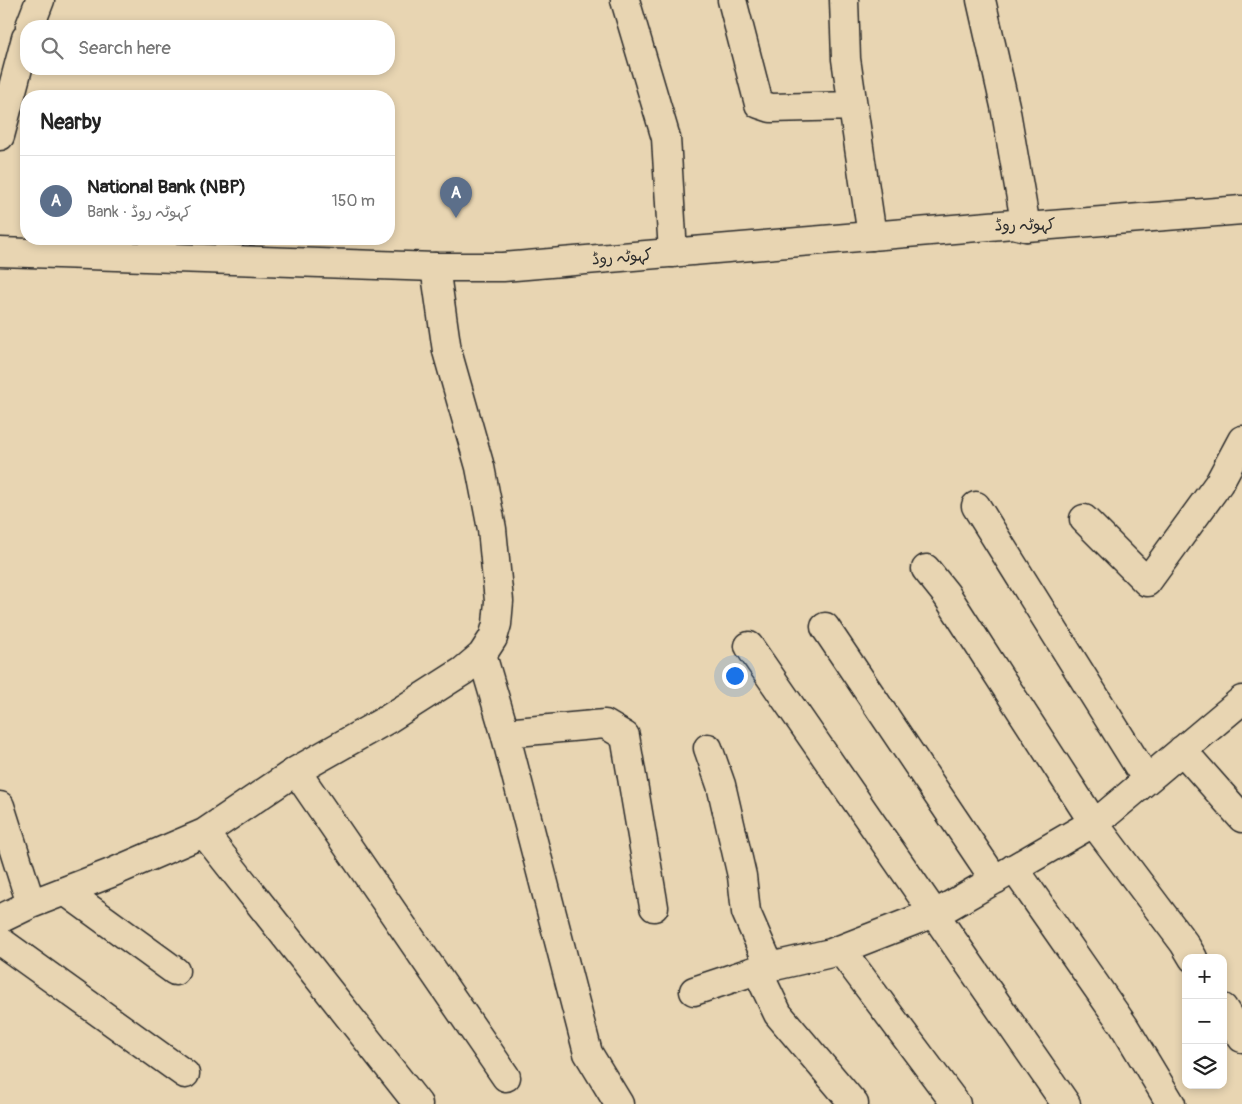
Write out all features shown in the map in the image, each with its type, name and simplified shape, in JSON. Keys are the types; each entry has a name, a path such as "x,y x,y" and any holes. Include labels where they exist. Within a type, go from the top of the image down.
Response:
{"main road":[{"path":"32,20 40,0"},
{"path":"624,0 666,138 674,253"},
{"path":"732,0 759,104 771,108 853,106"},
{"path":"844,0 846,59 872,236"},
{"path":"981,0 1005,106 1026,227"},
{"path":"0,136 20,61"},
{"name":"کہوٹہ روڈ","path":"0,252 435,267 503,267 1013,224 1026,227 1242,210"},
{"path":"0,920 31,904 111,873 204,833 296,771 388,719 463,671 482,655 493,638 498,624 499,601 492,529 480,467 447,351 435,267"},
{"path":"1084,519 1146,582 1219,483 1242,440"},
{"path":"976,506 1147,780"},
{"path":"926,569 946,594 1093,822 1191,954"},
{"path":"825,627 1004,874 1124,1026 1171,1104"},
{"path":"749,646 1066,1104"},
{"path":"482,655 588,1053 619,1104"},
{"path":"694,991 763,969 840,949 944,909 1103,817 1242,700"},
{"path":"504,733 605,724 625,736 654,908"},
{"path":"708,748 721,785 742,876 746,912 778,1014 854,1104"},
{"path":"1182,750 1242,818"},
{"path":"296,771 506,1077"},
{"path":"2,819 31,904"},
{"path":"204,833 418,1104"},
{"path":"65,891 175,971"},
{"path":"0,941 185,1074"},
{"path":"840,949 956,1104"},
{"path":"1227,1014 1242,1038"}],"place":[{"name":"National Bank (NBP)","path":"456,218"}]}
